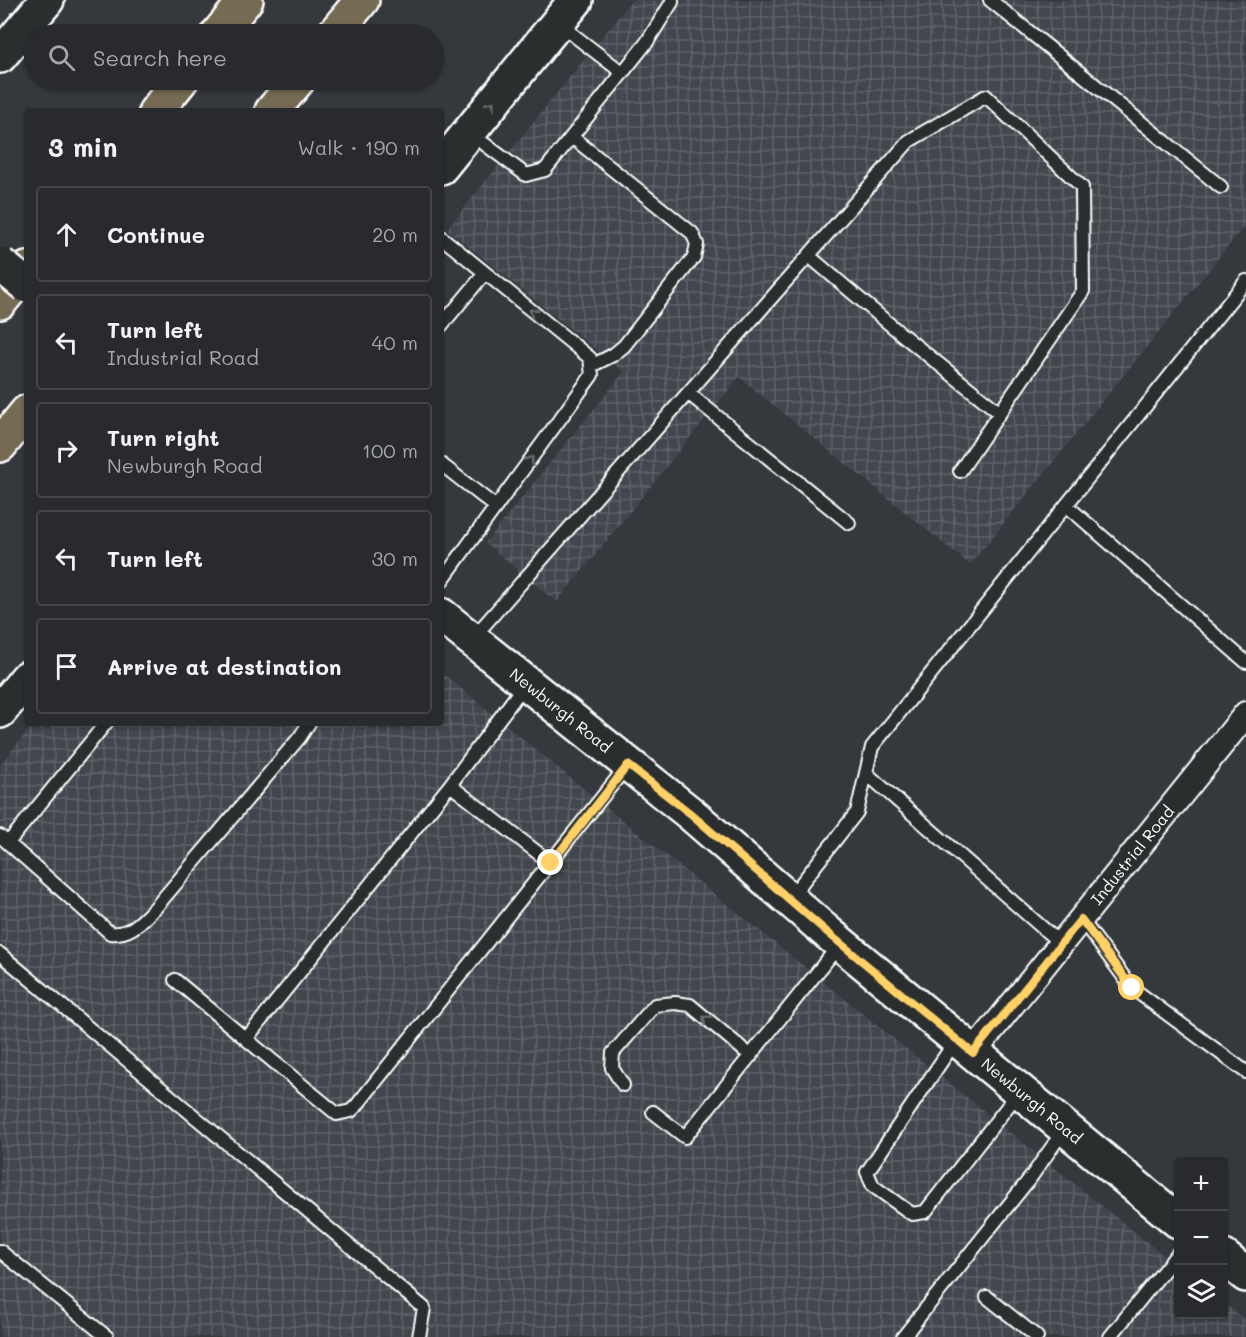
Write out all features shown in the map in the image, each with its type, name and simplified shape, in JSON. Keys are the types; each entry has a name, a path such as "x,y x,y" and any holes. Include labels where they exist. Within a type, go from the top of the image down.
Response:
{"highway":[{"path":"226,24 246,0"},
{"path":"342,24 362,0"},
{"path":"159,108 174,90"},
{"path":"275,108 290,90"},
{"path":"0,302 24,273"},
{"path":"0,445 24,416"}],"main road":[{"path":"27,24 47,0"},
{"path":"444,163 567,11"},
{"path":"0,56 24,27"},
{"path":"0,264 24,284"},
{"name":"Newburgh Road","path":"444,618 691,814 964,1046 1174,1217"},
{"path":"0,711 24,682"},
{"path":"1228,1260 1246,1275"}],"street":[{"name":"Industrial Road","path":"964,1046 1061,944 1246,714"}],"lane":[{"path":"469,132 526,175 545,170 623,73 646,42 672,0"},
{"path":"990,0 1221,187"},
{"path":"567,11 623,73"},
{"path":"471,640 909,141 986,96 1082,187 1083,291 960,471"},
{"path":"572,137 692,233 697,244 694,257 624,346 613,355 591,366"},
{"path":"444,239 590,358 592,375 444,578"},
{"path":"809,256 1000,413"},
{"path":"444,322 485,273"},
{"path":"789,899 857,812 872,747 1246,281"},
{"path":"688,393 849,523"},
{"path":"444,466 496,507"},
{"path":"1066,505 1246,662"},
{"path":"246,1039 450,784 526,683"},
{"path":"103,726 4,840 110,933 123,934 136,926 156,907 307,726"},
{"path":"175,980 337,1114 351,1111 628,765"},
{"path":"866,773 1061,944"},
{"path":"450,784 551,863"},
{"path":"1081,919 1132,988 1246,1072"},
{"path":"653,1112 685,1137 841,943"},
{"path":"0,954 424,1308 419,1337"},
{"path":"623,1085 612,1068 613,1053 655,1005 675,1003 690,1005 751,1056"},
{"path":"964,1046 867,1172 873,1186 912,1214 925,1212 1019,1091"},
{"path":"903,1337 1031,1177 1064,1129"},
{"path":"0,1251 107,1337"},
{"path":"1110,1337 1174,1259"},
{"path":"987,1298 1037,1337"}],"shaded area":[{"path":"632,0 1246,0 1246,224 970,565 739,377 557,602 485,543 624,372 447,229"},
{"path":"444,674 1174,1264 1174,1319 1228,1319 1228,1306 1246,1321 1246,1337 0,1337 0,765 32,726 444,726"}],"route":[{"path":"551,863 628,765 691,814 828,933 973,1053 1081,919 1132,988"}]}
